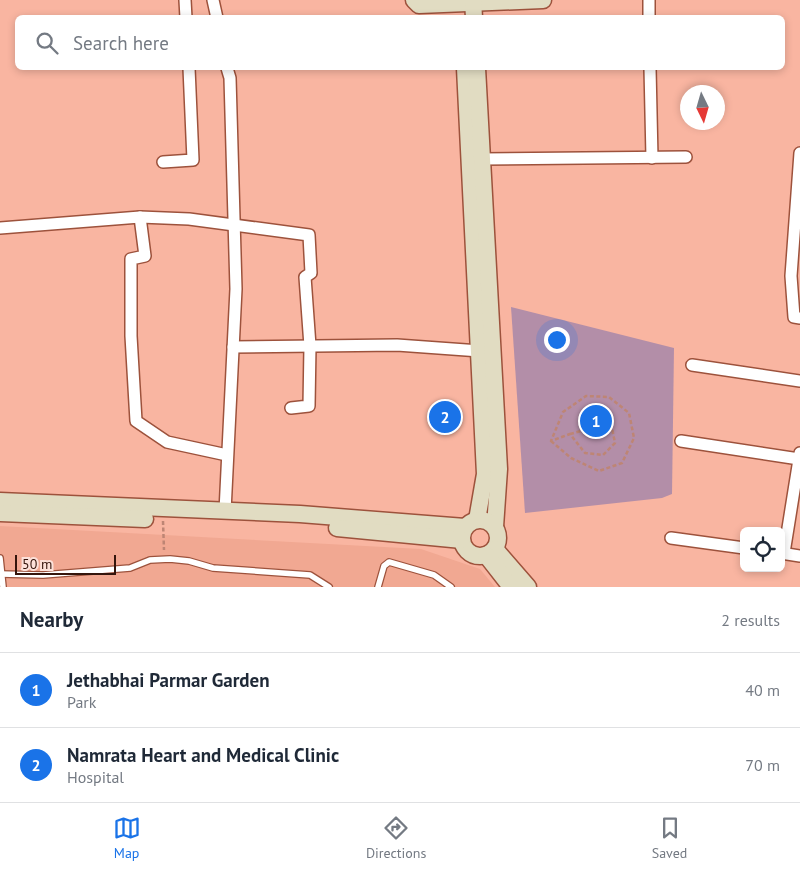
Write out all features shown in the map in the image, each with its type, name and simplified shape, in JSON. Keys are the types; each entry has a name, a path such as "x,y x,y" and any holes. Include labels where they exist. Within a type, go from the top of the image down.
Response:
{"main road":[{"path":"414,0 419,5 468,7 543,0"},
{"path":"465,70 485,474 468,529 466,550 470,554 481,556 491,552 499,538 495,527 499,469 477,70"},
{"path":"0,501 300,514 468,529"},
{"path":"0,513 468,529 487,521 495,527"},
{"path":"491,552 511,587"},
{"path":"491,552 528,587"}],"street":[{"path":"185,0 186,15"},
{"path":"213,0 216,15"},
{"path":"649,0 649,15"},
{"path":"163,162 193,160 189,70"},
{"path":"225,511 236,289 230,78 228,70"},
{"path":"650,70 652,158"},
{"path":"800,153 791,276 794,317 800,318"},
{"path":"483,159 686,158"},
{"path":"140,218 145,256 132,259 131,336 136,421 167,442 227,455"},
{"path":"0,228 140,218 189,219 309,235 311,273 305,277 310,346 309,406 291,408"},
{"path":"233,347 397,345 480,351"},
{"path":"692,365 800,382"},
{"path":"681,441 799,455 785,536"},
{"path":"671,538 740,547"},
{"path":"785,554 800,556"}],"lane":[{"path":"0,558 3,587"},
{"path":"1,574 43,575 130,568 150,560 164,559 189,560 214,568 310,575 329,587"},
{"path":"378,587 384,566 389,562 434,576 451,587"}],"path":[{"path":"586,396 610,397 629,413 634,438 622,462 599,471 571,458 551,441 562,412 586,396"},
{"path":"551,441 570,434 581,431 599,420 611,423 615,444 603,455 585,453 570,434"},
{"path":"163,519 164,559"}],"shaded area":[{"path":"511,307 674,348 672,494 662,498 525,513"},
{"path":"0,526 421,549 480,569 495,587 0,587"}],"place":[{"name":"Namrata Heart and Medical Clinic","path":"445,417"},
{"name":"Jethabhai Parmar Garden","path":"596,421"}]}
